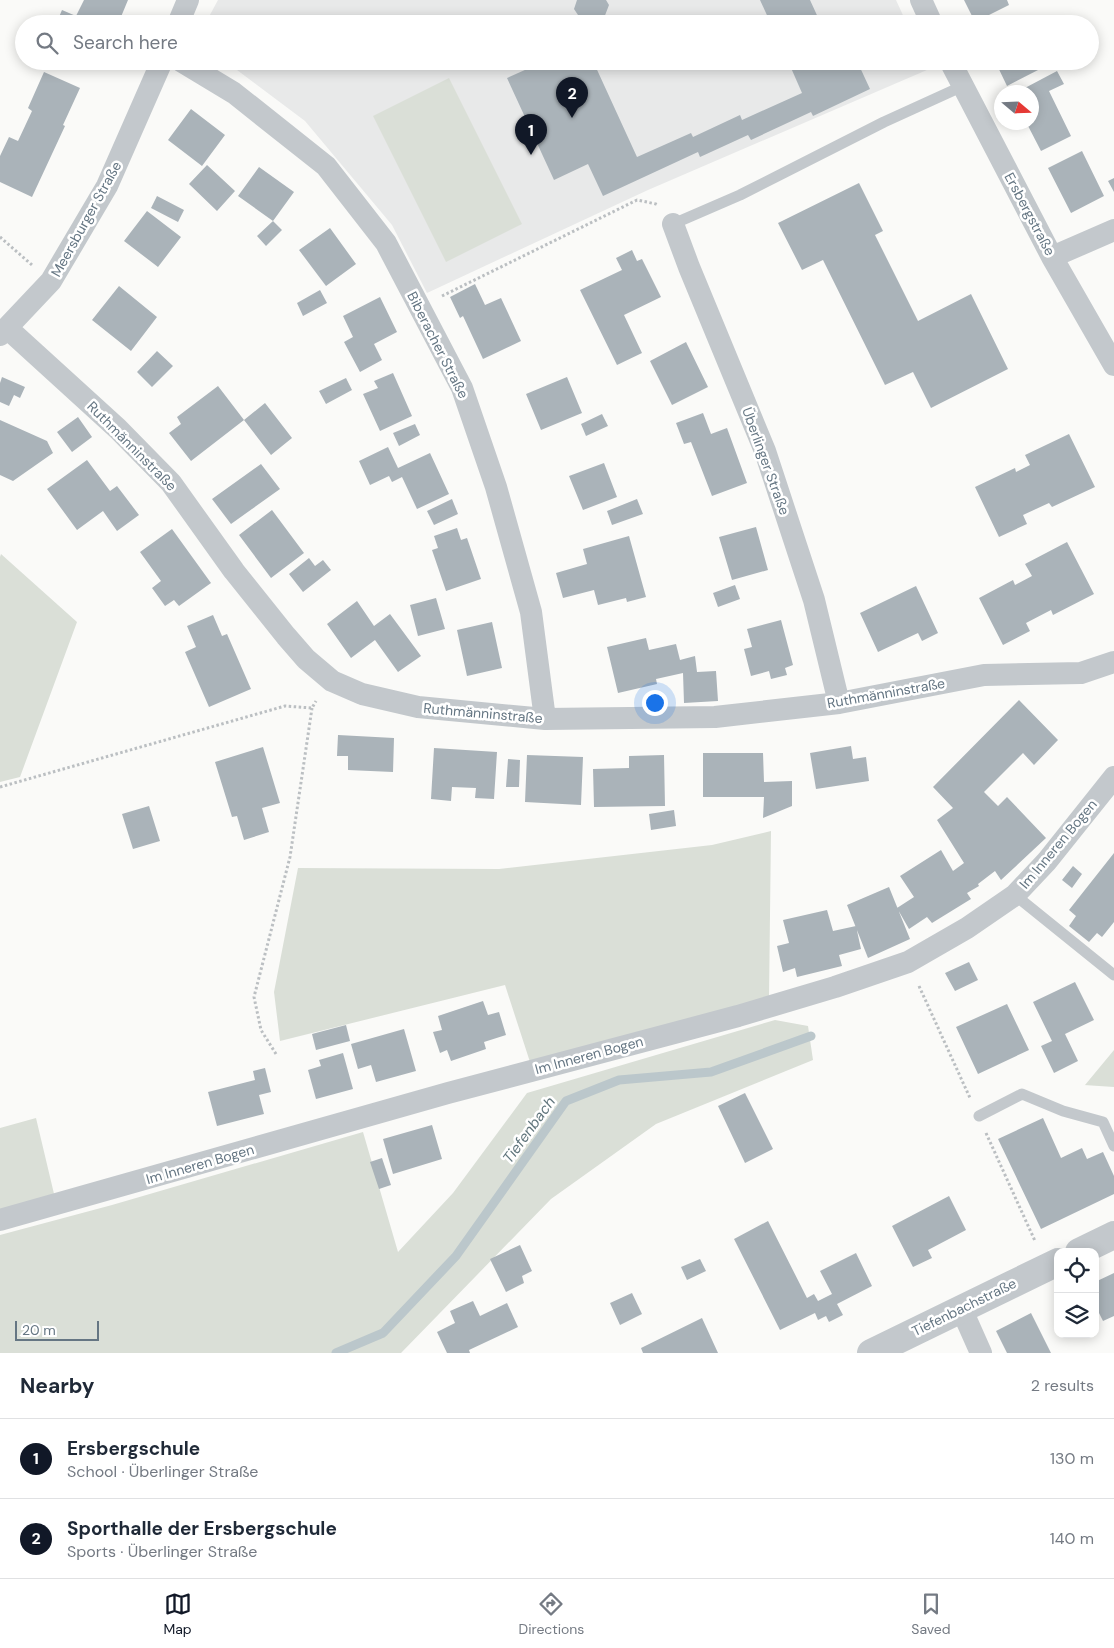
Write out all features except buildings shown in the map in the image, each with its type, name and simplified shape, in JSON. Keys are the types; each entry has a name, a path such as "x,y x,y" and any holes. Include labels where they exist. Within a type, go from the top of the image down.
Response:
{"street":[{"path":"182,15 188,0"},
{"path":"921,0 928,15"},
{"name":"Meersburger Straße","path":"4,332 51,281 107,186 158,70"},
{"name":"Biberacher Straße","path":"196,70 234,93 326,166 386,243 462,388 496,487 531,612 545,719"},
{"name":"Ersbergstraße","path":"954,70 1052,257 1114,365"},
{"name":"Überlinger Straße","path":"673,224 765,451 814,600 839,703"},
{"path":"1052,257 1114,230"},
{"name":"Ruthmänninstraße","path":"4,332 118,429 171,483 234,570 306,659 332,681 362,694 418,707 545,719 715,717 839,703 984,675 1081,673 1114,662"},
{"name":"Im Inneren Bogen","path":"0,1220 448,1093 738,1016 836,988 908,962 967,928 1015,895 1047,861 1114,777"},
{"path":"1087,1248 1114,1235"},
{"name":"Tiefenbachstraße","path":"871,1353 1054,1264"},
{"path":"961,1308 981,1353"}],"lane":[{"path":"673,224 740,195 884,122 962,86"},
{"path":"1015,895 1114,976"},
{"path":"979,1116 1022,1094 1063,1112 1103,1122 1114,1146"}],"path":[{"path":"419,307 637,200 656,204 673,224"},
{"path":"0,238 51,281"},
{"path":"276,1054 261,1030 254,997 290,857 312,708 332,681"},
{"path":"0,787 285,706 312,708"}],"shaded area":[{"path":"218,0 896,0 903,15 210,15"},
{"path":"237,70 927,70 648,190 427,293 392,225 305,121"},
{"path":"449,78 522,224 446,262 373,116"},
{"path":"1,554 77,622 20,777 0,782 0,557"},
{"path":"771,831 769,998 530,1062 505,985 280,1041 274,992 298,868 499,869 712,845"},
{"path":"775,1020 808,1026 813,1060 656,1124 551,1199 401,1353 0,1353 0,1235 112,1205 363,1132 398,1252 453,1193 527,1093"},
{"path":"1114,1050 1114,1087 1084,1085 1085,1085"},
{"path":"36,1118 55,1198 0,1213 0,1128"}],"waterway":[{"name":"Tiefenbach","path":"336,1353 383,1333 456,1256 566,1101 619,1080 711,1072 811,1036"}],"place":[{"name":"Sporthalle der Ersbergschule","path":"572,118"},
{"name":"Ersbergschule","path":"531,155"}]}
